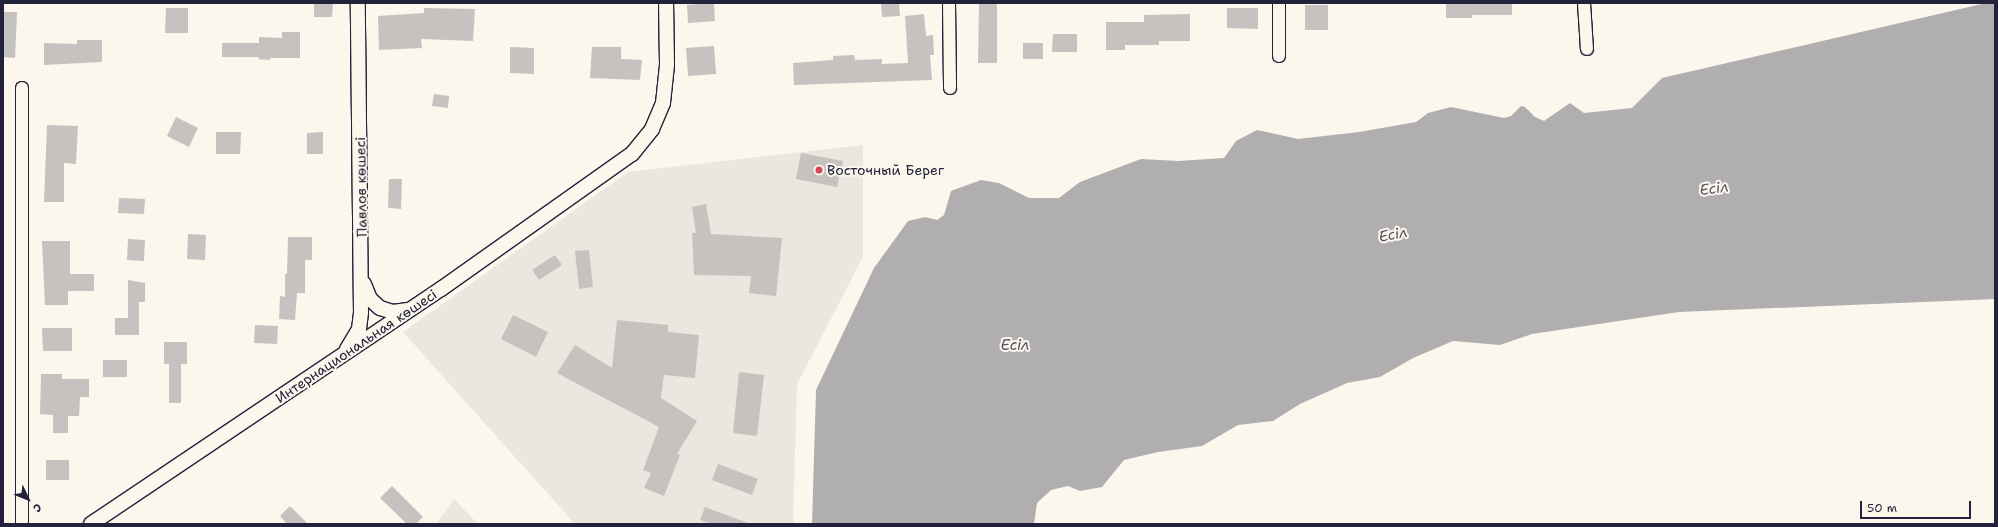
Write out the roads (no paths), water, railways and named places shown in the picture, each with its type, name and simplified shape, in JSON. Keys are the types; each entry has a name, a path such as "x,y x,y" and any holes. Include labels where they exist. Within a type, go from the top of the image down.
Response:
{"street":[{"name":"Павлов көшесі","path":"333,362 347,348 359,329 362,274 358,3"},
{"name":"Интернациональная көшесі","path":"91,524 333,362 620,164 644,141 663,104 667,64 666,3"},
{"path":"949,3 950,88"},
{"path":"1278,3 1279,56"},
{"path":"1584,3 1587,49"},
{"path":"22,88 22,524"},
{"path":"362,274 367,295 376,305 388,311 410,309"}],"water":[{"name":"Есіл","path":"1986,3 1995,3 1995,299 1679,312 1532,334 1500,345 1453,341 1413,358 1380,377 1347,383 1300,404 1273,421 1238,425 1202,446 1158,452 1124,460 1102,487 1080,491 1068,486 1051,490 1037,503 1034,524 812,524 816,390 874,268 908,221 925,217 937,220 944,215 951,191 981,180 999,183 1029,198 1059,198 1080,182 1141,159 1178,161 1224,158 1236,141 1257,130 1298,139 1359,132 1416,122 1428,113 1451,107 1504,118 1511,116 1521,106 1525,107 1535,117 1544,121 1570,103 1584,113 1632,108 1662,78"}],"place":[{"name":"Восточный Берег","path":"819,170"}]}
